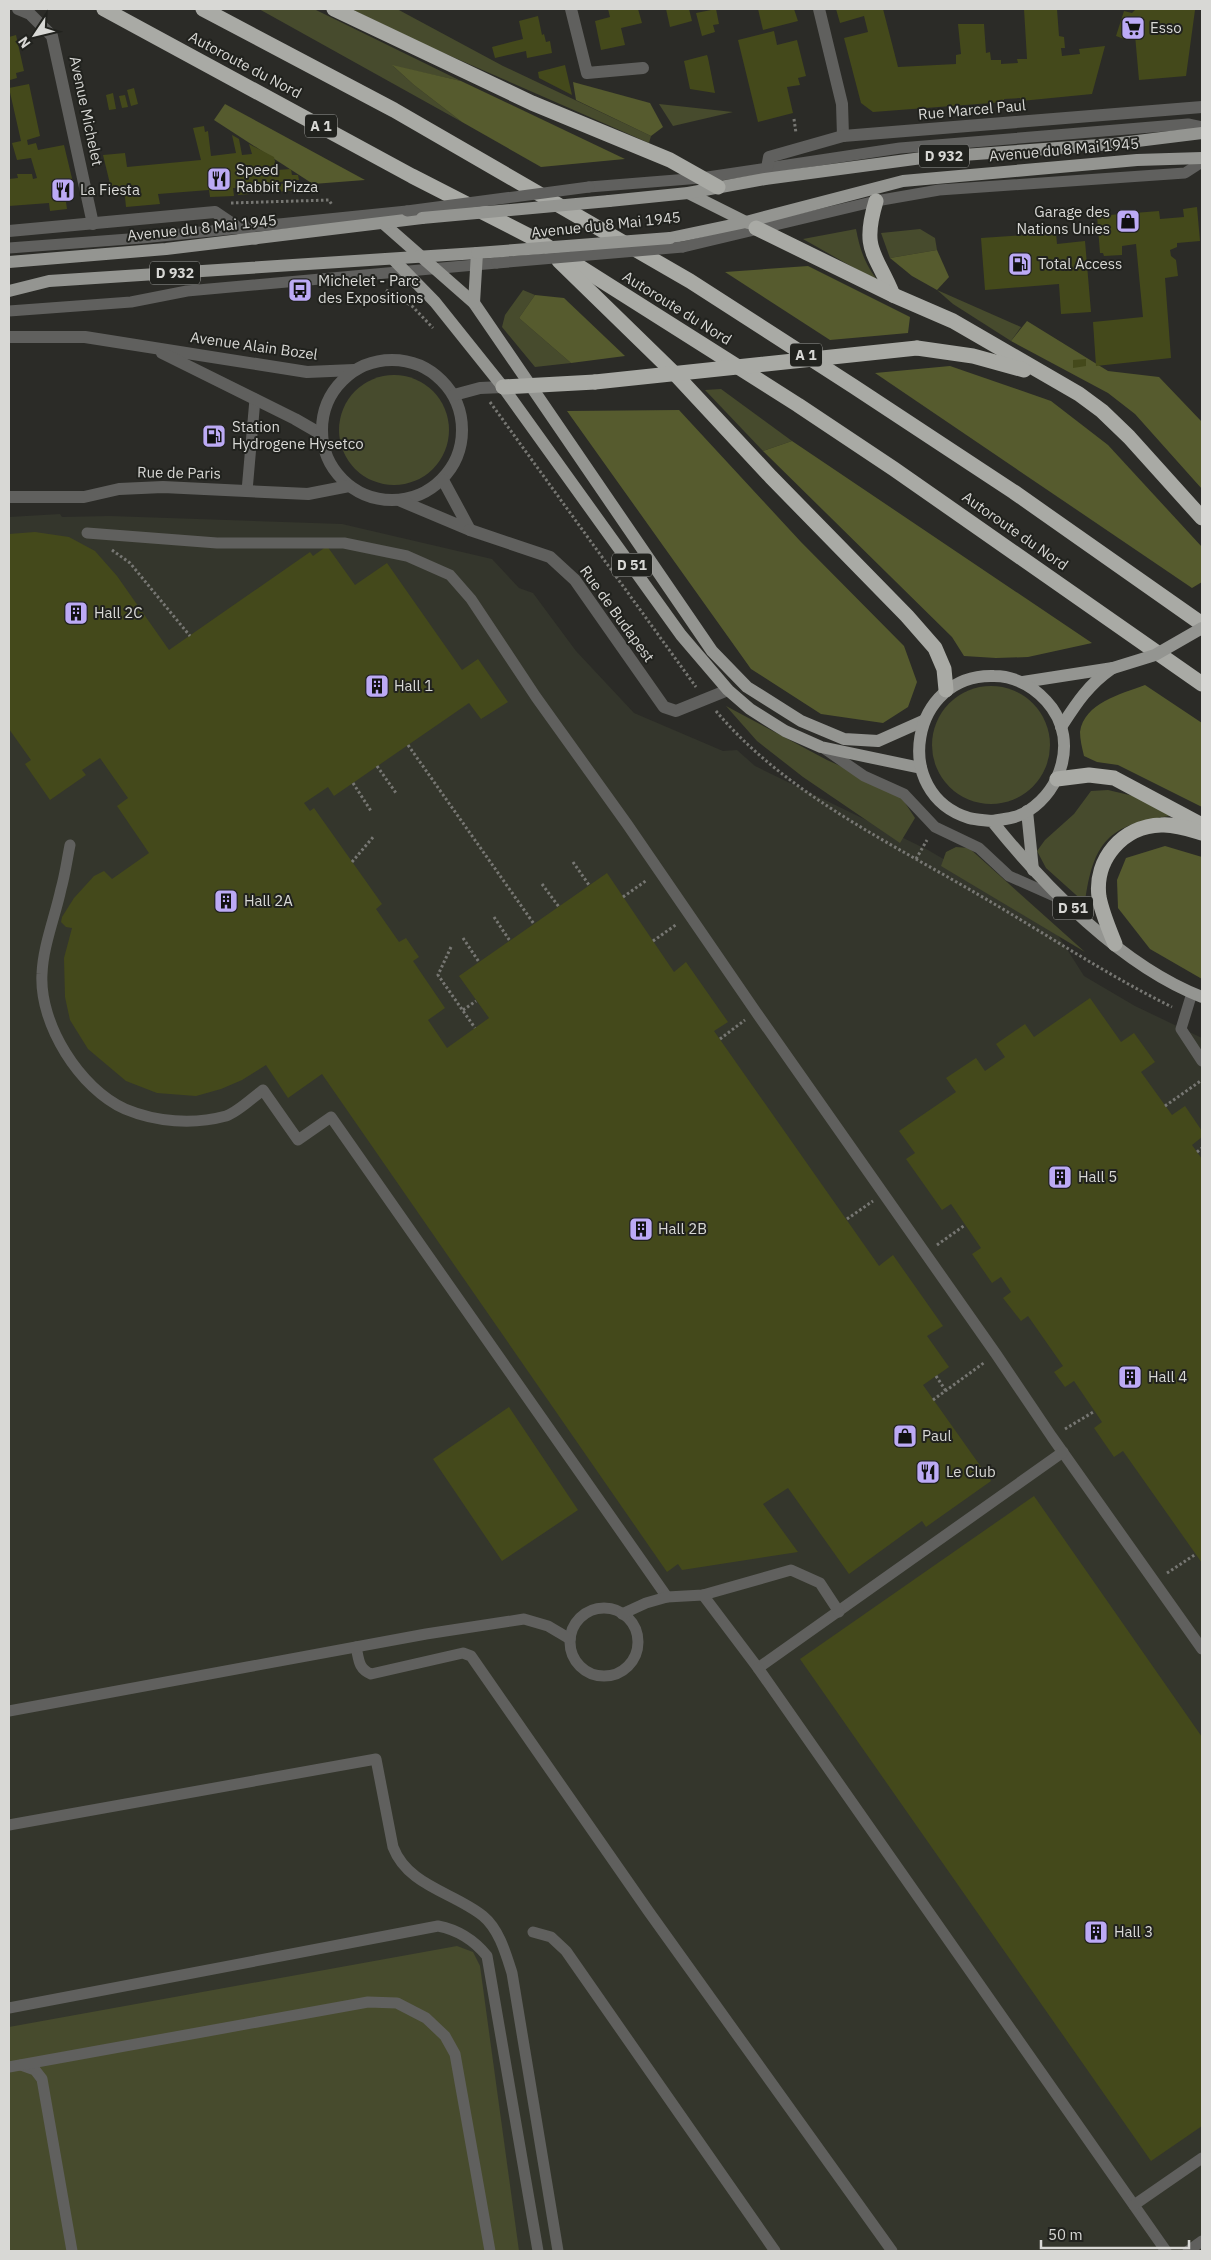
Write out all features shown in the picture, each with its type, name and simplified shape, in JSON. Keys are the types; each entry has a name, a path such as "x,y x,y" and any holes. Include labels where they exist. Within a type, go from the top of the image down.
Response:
{"highway":[{"name":"Autoroute du Nord","path":"104,9 412,176 539,241 886,464 1202,684"},
{"name":"Autoroute du Nord","path":"203,9 394,110 690,281 1006,487 1202,624"},
{"path":"334,9 532,103 670,160 718,187"},
{"path":"876,201 869,236 875,261 893,295"},
{"path":"751,225 893,295 953,321 1056,381 1102,412 1129,437 1202,518"},
{"path":"539,241 676,375 771,477 907,616 935,648 944,669 946,690"},
{"path":"503,387 595,382 917,348 973,356 1004,363 1056,381"},
{"path":"1058,778 1089,776 1114,778 1202,825"},
{"path":"1115,944 1102,909 1099,890 1100,872 1112,849 1130,832 1148,826 1163,824 1202,833"}],"main road":[{"name":"Avenue du 8 Mai 1945","path":"9,262 166,249 422,218 688,193 718,187 766,173 922,158 1113,144 1202,133"},
{"name":"Avenue du 8 Mai 1945","path":"9,291 49,281 422,257 477,258 670,238 751,225 888,185 954,175 1137,160 1202,160"},
{"path":"876,201 888,185"},
{"path":"688,193 751,225"},
{"name":"D 51","path":"384,224 474,303 712,651 748,687 801,721 844,739 878,741 923,721"},
{"path":"474,303 477,258"},
{"name":"D 51","path":"393,259 435,302 503,387 681,635 728,690 750,709 784,730 821,746 921,768"},
{"path":"1023,682 1113,668 1155,655 1202,628"},
{"path":"1061,727 1082,693 1094,681 1113,668"},
{"path":"983,675 1003,676 1023,682 1040,693 1053,709 1061,727 1064,744 1063,762 1058,778 1045,797 1028,811 1010,819 992,821 969,818 948,807 931,790 921,768 918,752 919,736 923,721 933,704 946,690 964,680 983,675"},
{"path":"1028,811 1033,870"},
{"name":"D 51","path":"992,821 1033,870 1115,944 1155,974 1197,995"}],"street":[{"name":"Avenue Michelet","path":"18,9 30,14 52,36 93,224"},
{"path":"570,9 587,73 643,68"},
{"path":"819,9 842,104 844,136"},
{"name":"Rue Marcel Paul","path":"766,173 769,157 844,136 1202,107"},
{"name":"Avenue du 8 Mai 1945","path":"9,231 215,212 238,228"},
{"path":"238,228 255,239"},
{"name":"Avenue Alain Bozel","path":"9,337 85,337 307,372 354,370"},
{"name":"Avenue Alain Bozel","path":"150,348 255,399 321,434"},
{"path":"399,359 422,366 440,379 454,395 462,418 462,441 456,462 443,480 424,494 401,500 382,500 364,495 348,486 335,471 326,454 321,434 323,416 329,398 340,382 354,370 376,361 399,359"},
{"path":"454,395 480,388 503,387"},
{"path":"443,480 470,530"},
{"name":"Rue de Paris","path":"9,497 84,497 119,489 163,487 308,494 348,486"},
{"name":"Rue de Budapest","path":"401,500 470,530 550,557 575,580 664,707 676,711 728,690"}],"lane":[{"path":"9,248 370,216 589,188 766,173 900,148 1188,124 1202,127"},
{"path":"9,311 130,302 187,291 435,269 477,258 497,262 682,247 751,225 939,190 1186,173 1202,160"},
{"path":"370,216 384,224"},
{"path":"247,491 255,399"},
{"path":"87,533 217,542 344,542 408,556 450,575 471,599 536,697 1202,1649"},
{"path":"821,746 864,776 904,794 935,827 979,848 1009,876 1065,900"},
{"path":"70,845 42,975 48,1021 56,1040 71,1062 99,1092 124,1109 154,1118 193,1122 228,1115 263,1090 298,1140 331,1117 667,1597"},
{"path":"1197,995 1181,1029 1202,1061"},
{"path":"758,1668 1063,1452"},
{"path":"622,1614 646,1603 667,1597 704,1595 791,1570 820,1583 839,1612"},
{"path":"704,1595 758,1668 1166,2251"},
{"path":"605,1609 622,1614 634,1628 638,1646 631,1663 616,1674 597,1676 580,1666 571,1649 570,1639 573,1629 586,1614 605,1609"},
{"path":"9,1711 356,1647 524,1619 548,1626 570,1639"},
{"path":"356,1647 360,1667 371,1674 463,1653 471,1656 649,1912 892,2251"},
{"path":"9,1826 376,1759 393,1847 398,1860 407,1870 425,1882 484,1917 502,1944 512,1973 558,2251"},
{"path":"9,2008 438,1926 461,1933 478,1945 487,1956 538,2251"},
{"path":"533,1932 551,1937 566,1950 775,2251"},
{"path":"9,2067 368,2002 397,2003 426,2018 445,2036 455,2054 490,2251"},
{"path":"22,2065 35,2070 42,2078 72,2251"},
{"path":"1134,2205 1202,2158"},
{"path":"1188,2251 1202,2242"}],"path":[{"path":"794,119 796,134"},
{"path":"106,546 130,563 190,636"},
{"path":"408,745 534,924"},
{"path":"377,766 396,793"},
{"path":"353,783 371,810"},
{"path":"916,859 935,827"},
{"path":"352,862 374,836"},
{"path":"573,862 589,885"},
{"path":"623,897 660,872"},
{"path":"542,884 559,907"},
{"path":"494,916 510,940"},
{"path":"653,941 690,916"},
{"path":"463,938 479,962"},
{"path":"451,947 438,975 476,1028"},
{"path":"463,1010 476,1001"},
{"path":"720,1039 756,1012"},
{"path":"1165,1106 1202,1080"},
{"path":"1197,1152 1202,1148"},
{"path":"846,1219 884,1193"},
{"path":"925,1253 965,1225"},
{"path":"933,1400 996,1354"},
{"path":"936,1376 946,1391"},
{"path":"1052,1437 1095,1411"},
{"path":"1154,1581 1196,1554"}],"shaded area":[{"path":"60,514 62,517 110,516 342,524 492,559 519,588 533,593 576,651 634,713 723,751 737,750 755,766 928,850 1049,921 1084,976 1135,1006 1202,1038 1202,2251 9,2251 9,517"}],"green space":[{"path":"259,9 316,10 461,81 393,66 414,85 462,122"},
{"path":"351,9 397,9 503,66 651,136 649,143 430,47"},
{"path":"392,65 461,81 625,159 541,167 462,122 414,85"},
{"path":"573,82 650,103 663,127 651,136 576,100"},
{"path":"225,104 365,180 313,184 214,120"},
{"path":"659,104 733,112 673,126"},
{"path":"856,229 864,257 870,270 879,282 803,239"},
{"path":"920,229 935,238 937,250 890,258 881,233"},
{"path":"937,250 949,277 937,290 912,276 890,258"},
{"path":"808,266 910,317 908,333 830,340 725,272"},
{"path":"523,290 535,295 519,318 571,363 535,367 502,327 505,315"},
{"path":"937,290 1021,327 1011,341 953,304"},
{"path":"535,295 564,298 625,356 571,363 519,318"},
{"path":"1027,321 1108,371 1159,377 1202,422 1202,489 1135,414 1108,393 1011,341"},
{"path":"950,366 1051,401 1108,445 1202,547 1202,582 1192,588 875,373"},
{"path":"394,375 415,379 433,391 445,409 449,430 445,451 433,469 415,481 394,485 373,481 355,469 343,451 339,430 343,409 355,391 373,379"},
{"path":"721,389 792,441 763,451 705,390"},
{"path":"679,410 801,542 904,646 917,682 908,707 883,723 821,714 751,669 567,411"},
{"path":"792,441 1092,643 1028,657 964,656 952,637 763,451"},
{"path":"1145,685 1202,723 1202,807 1118,765 1097,762 1084,756 1080,732 1088,714 1105,701"},
{"path":"991,686 1014,690 1033,703 1046,722 1050,745 1046,768 1033,787 1014,800 991,804 968,800 949,787 936,768 932,745 936,722 949,703 968,690"},
{"path":"726,706 827,760 898,792 915,818 900,843 803,777 757,741"},
{"path":"1108,790 1142,798 1170,816 1132,825 1118,831 1107,840 1099,851 1093,865 1085,903 1046,868 1037,851 1045,840 1074,814 1091,791"},
{"path":"1165,846 1202,857 1202,979 1150,949 1118,908 1117,880 1126,858"},
{"path":"956,847 969,848 1085,952 941,866 946,852"},
{"path":"457,1946 473,1952 480,1966 519,2251 9,2251 9,2027"}],"building":[{"path":"608,9 638,9 642,23 621,28 625,45 601,50 595,21 610,17"},
{"path":"666,9 689,9 692,21 670,27"},
{"path":"716,9 719,24 713,25 715,32 702,36 696,13"},
{"path":"758,9 794,9 798,21 763,30"},
{"path":"836,9 883,9 898,67 956,64 956,55 961,54 958,24 984,24 986,53 990,52 991,60 1001,60 1001,64 1018,63 1017,59 1027,59 1024,9 1057,9 1059,36 1064,37 1065,48 1061,48 1062,56 1080,54 1079,49 1105,46 1092,94 1021,101 1020,98 1004,99 1004,102 873,112 861,103 844,38 868,32 864,16 840,23"},
{"path":"1136,9 1195,10 1186,76 1139,80 1135,35 1129,33 1127,40 1116,36 1124,11 1132,13"},
{"path":"538,16 542,35 544,34 546,42 550,41 552,53 527,58 526,51 495,58 492,47 523,39 519,21"},
{"path":"774,31 777,45 797,40 806,76 798,78 800,85 787,87 793,113 758,122 738,40"},
{"path":"16,35 24,71 16,73 17,78 10,80 9,37"},
{"path":"707,55 715,93 690,89 684,61"},
{"path":"565,65 572,95 539,78 538,72"},
{"path":"29,84 40,136 27,140 28,145 36,143 38,150 64,145 75,191 66,202 67,209 50,211 49,203 9,206 9,179 18,178 17,174 32,174 33,179 37,178 31,158 17,160 12,143 21,141 9,88"},
{"path":"134,88 138,104 131,106 127,90"},
{"path":"113,93 116,109 109,110 106,95"},
{"path":"125,95 128,107 122,108 119,96"},
{"path":"204,126 205,132 208,131 211,156 236,153 232,135 239,139 242,155 252,154 249,144 274,157 277,170 291,169 292,175 298,175 299,180 279,182 279,184 299,182 299,190 276,192 275,184 262,186 264,193 238,195 237,188 233,188 234,196 210,197 209,190 158,194 160,204 126,207 125,197 111,188 103,155 125,153 127,167 201,160 193,128"},
{"path":"1197,207 1200,241 1177,243 1177,247 1170,250 1171,256 1176,260 1178,276 1165,278 1171,358 1096,366 1093,322 1143,317 1136,244 1122,246 1122,255 1104,256 1103,253 1100,253 1097,216 1159,211 1160,219 1184,217 1183,209"},
{"name":"Total Access","path":"1056,233 1057,244 1085,241 1091,312 1061,314 1059,284 985,290 981,238"},
{"path":"1086,359 1086,366 1073,368 1073,360"},
{"path":"35,532 69,537 95,551 117,576 169,650 310,552 313,556 327,546 355,585 387,563 462,670 478,659 508,702 481,719 469,703 334,796 328,787 304,803 310,811 314,808 382,904 376,909 399,942 406,938 419,957 413,961 445,1008 428,1020 447,1048 489,1018 459,976 607,873 674,972 686,962 728,1022 714,1031 879,1266 893,1255 943,1326 927,1336 949,1367 923,1385 991,1481 926,1527 922,1521 849,1574 788,1488 763,1504 798,1552 682,1570 678,1564 667,1572 322,1074 288,1098 266,1065 242,1080 221,1089 196,1096 157,1093 126,1081 88,1049 70,1020 65,997 64,958 72,928 66,927 61,922 62,917 74,898 94,876 104,871 112,879 149,853 117,806 128,798 100,758 82,770 86,775 50,800 25,764 31,760 9,729 9,534"},
{"name":"Hall 5","path":"1090,998 1121,1042 1134,1033 1155,1062 1141,1072 1172,1115 1185,1106 1202,1131 1202,1137 1192,1145 1202,1159 1202,1563 1123,1451 1114,1457 1094,1428 1102,1422 1074,1381 1065,1387 1054,1372 1063,1366 1028,1316 1021,1321 1003,1298 1011,1292 1001,1277 992,1283 972,1254 981,1248 951,1204 942,1210 906,1159 915,1153 899,1131 956,1092 946,1078 976,1058 985,1071 1005,1057 996,1044 1025,1024 1034,1037"},
{"path":"509,1407 578,1510 502,1561 433,1459"},
{"name":"Hall 3","path":"1034,1496 1202,1737 1202,2126 1151,2161 800,1659"}],"place":[{"name":"Esso","path":"1133,28"},
{"name":"Speed Rabbit Pizza","path":"219,179"},
{"name":"La Fiesta","path":"63,190"},
{"name":"Garage des Nations Unies","path":"1128,221"},
{"name":"Total Access","path":"1020,264"},
{"name":"Michelet - Parc des Expositions","path":"300,290"},
{"name":"Station Hydrogene Hysetco","path":"214,436"},
{"name":"Hall 2C","path":"76,613"},
{"name":"Hall 1","path":"377,686"},
{"name":"Hall 2A","path":"226,901"},
{"name":"Hall 5","path":"1060,1177"},
{"name":"Hall 2B","path":"641,1229"},
{"name":"Hall 4","path":"1130,1377"},
{"name":"Paul","path":"905,1436"},
{"name":"Le Club","path":"928,1472"},
{"name":"Hall 3","path":"1096,1932"}]}
